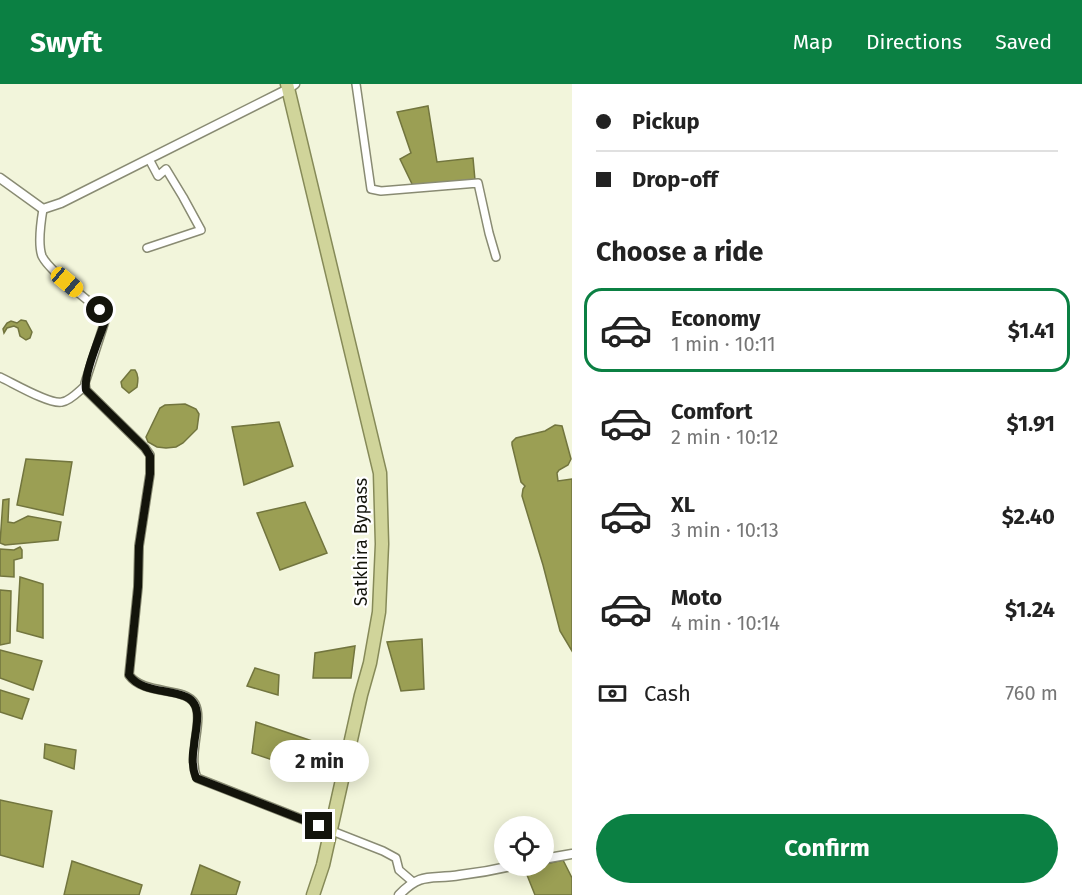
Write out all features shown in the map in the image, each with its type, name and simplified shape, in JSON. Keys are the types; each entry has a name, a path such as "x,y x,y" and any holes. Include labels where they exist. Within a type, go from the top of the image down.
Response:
{"highway":[{"name":"Satkhira Bypass","path":"290,86 380,473 382,544 379,612 370,663 323,865 313,895"}],"street":[{"path":"356,84 370,189 381,191 478,183 496,257"},
{"path":"43,209 61,203 290,86"},
{"path":"147,248 201,230 166,169 158,176 149,159"},
{"path":"0,178 43,209"},
{"path":"43,209 42,255 52,269 104,313 105,317 88,372 86,390 148,452 151,459 139,546 138,587 129,675 133,681 146,687 187,696 195,705 198,717 193,748 193,768 196,778 383,851 396,858 399,870 413,882"},
{"path":"0,377 56,403 64,402 85,386"},
{"path":"554,857 572,854"},
{"path":"399,895 413,882 430,876 456,876 494,869"}],"shaded area":[{"path":"428,106 437,162 473,158 475,180 413,186 400,159 411,153 397,112"},
{"path":"21,320 26,321 32,332 30,338 26,340 20,336 18,328 14,326 7,328 4,333 3,329 7,323 11,321 17,323"},
{"path":"131,370 135,370 138,383 137,387 129,393 122,387 121,382"},
{"path":"185,404 196,409 199,414 197,429 176,447 157,447 148,442 146,437 160,408 165,405"},
{"path":"279,422 293,466 244,485 232,427"},
{"path":"555,425 562,426 571,459 568,465 557,473 558,481 572,479 572,651 560,631 522,496 525,486 521,482 512,445 516,438 545,431"},
{"path":"26,459 72,462 63,515 17,505"},
{"path":"9,499 8,522 14,523 28,516 61,522 58,540 5,545 0,543 3,500"},
{"path":"305,502 327,553 280,570 257,513"},
{"path":"20,547 22,558 14,560 14,577 0,576 0,549 14,550"},
{"path":"20,577 43,584 43,638 17,631"},
{"path":"0,590 11,591 10,643 0,645"},
{"path":"422,639 424,689 401,691 387,642"},
{"path":"355,646 351,678 313,678 315,653"},
{"path":"0,650 42,661 33,690 0,678"},
{"path":"255,668 279,675 278,695 247,686"},
{"path":"0,690 29,699 22,719 0,712"},
{"path":"256,722 336,749 329,779 252,753"},
{"path":"45,744 76,750 74,769 44,758"},
{"path":"0,800 52,811 43,867 0,855"},
{"path":"563,860 572,878 572,895 535,895 527,876 554,876 554,862"},
{"path":"72,861 142,885 139,895 64,895"},
{"path":"200,865 240,882 236,895 191,895"}],"route":[{"path":"100,310 104,313 105,321 88,372 86,390 145,448 151,459 139,546 138,587 129,675 133,681 146,687 187,696 195,705 198,717 193,748 193,768 196,778 319,826"}]}
